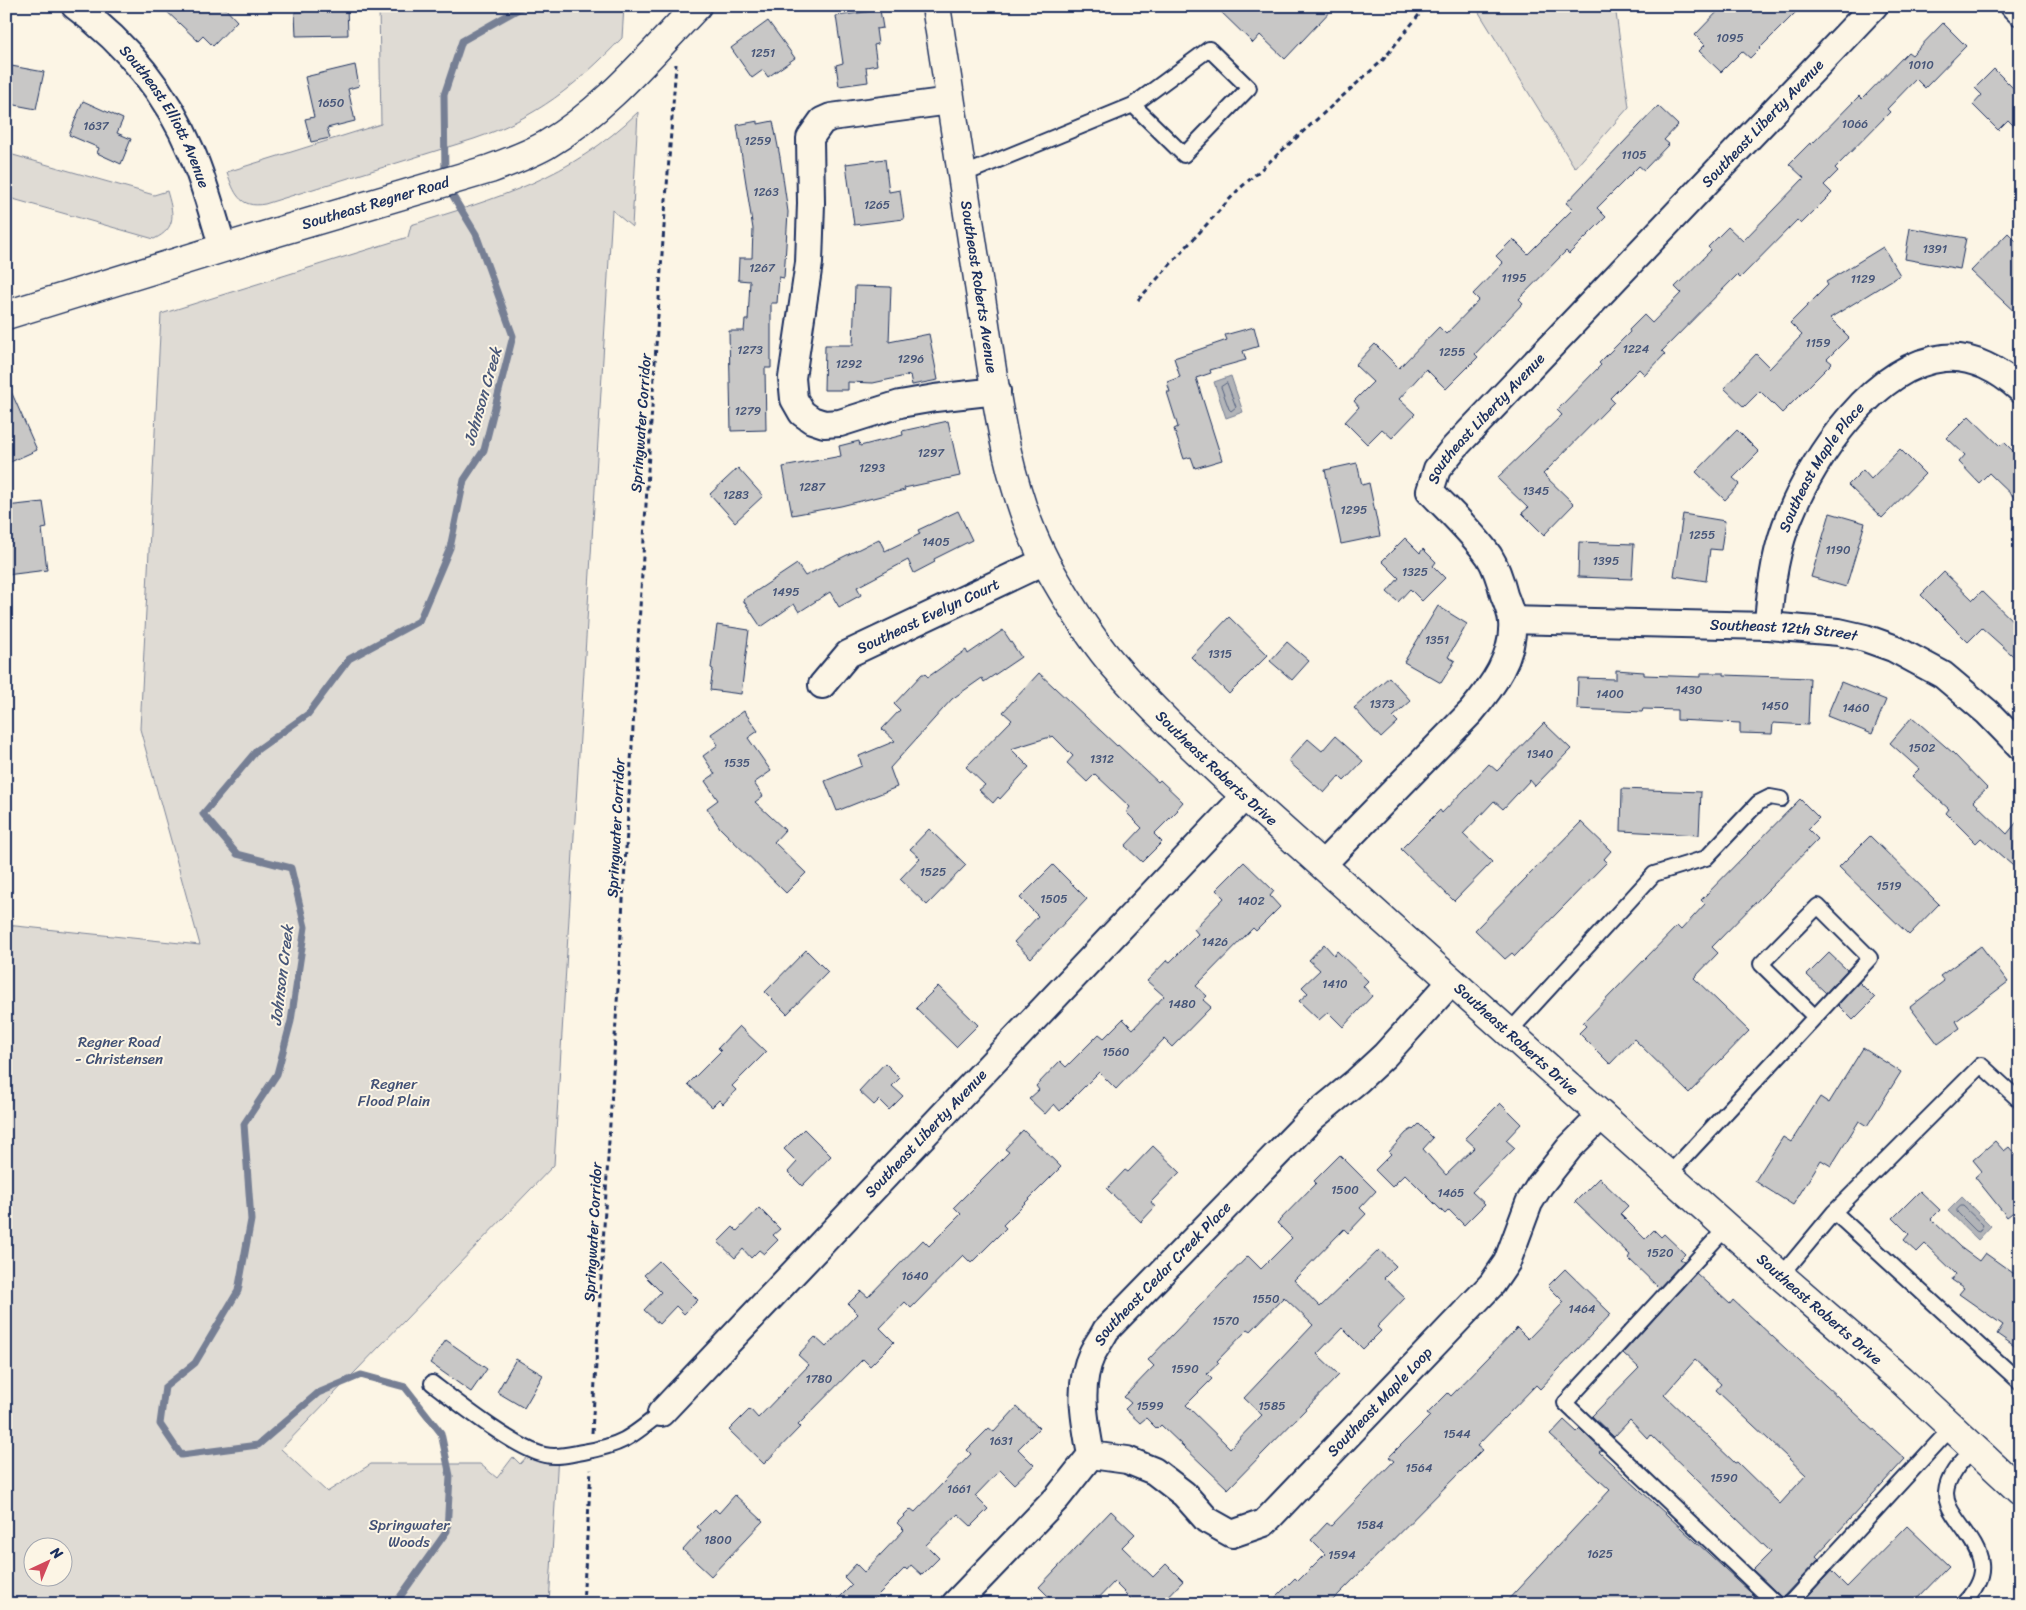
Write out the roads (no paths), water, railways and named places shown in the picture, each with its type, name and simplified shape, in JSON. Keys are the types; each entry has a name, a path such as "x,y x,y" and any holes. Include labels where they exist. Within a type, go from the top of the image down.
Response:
{"street":[{"name":"Southeast Elliott Avenue","path":"75,6 110,34 130,55 166,102 192,154 223,248"},
{"name":"Southeast Regner Road","path":"6,315 223,248 490,170 544,146 589,115 614,92 697,6"},
{"name":"Southeast Roberts Avenue","path":"936,6 997,391 1012,472 1045,561"},
{"name":"Southeast Liberty Avenue","path":"1322,865 1471,712 1488,691 1502,667 1510,646 1512,620 1502,587 1490,558 1472,534 1430,491 1437,469 1454,448 1874,6"},
{"path":"2014,6 2020,12"},
{"path":"950,101 831,117 822,121 810,138 811,202 809,263 792,378 794,399 802,413 812,420 824,424 840,423 900,404 997,391"},
{"name":"Southeast Maple Place","path":"1768,626 1774,570 1783,534 1801,490 1830,442 1866,401 1908,368 1945,358 1970,360 1995,370 2020,389"},
{"name":"Southeast Evelyn Court","path":"822,685 848,654 1045,561"},
{"name":"Southeast Roberts Drive","path":"1045,561 1070,604 1110,662 1178,733 1245,796 1602,1116 1901,1380 2020,1491"},
{"name":"Southeast 12th Street","path":"1512,620 1768,626 1838,632 1865,638 1892,648 1935,670 1966,692 2020,746"},
{"name":"Southeast Liberty Avenue","path":"661,1413 1245,796"},
{"name":"Southeast Cedar Creek Place","path":"1091,1455 1083,1398 1084,1382 1092,1355 1106,1330 1312,1118 1357,1082 1385,1055 1452,981"},
{"name":"Southeast Maple Loop","path":"1091,1455 1127,1460 1154,1471 1184,1494 1207,1520 1232,1534 1264,1523 1492,1284 1507,1262 1529,1203 1540,1185 1570,1147 1602,1116"},
{"path":"955,1604 1057,1498 1091,1455"}],"lane":[{"path":"962,175 1133,105 1209,49 1249,88 1184,154 1133,105"},
{"path":"1509,1032 1654,874 1706,858 1758,803 1770,798 1781,798"},
{"path":"1668,1175 1870,958 1818,906 1761,964 1815,1017"},
{"path":"1781,1276 1834,1212 1980,1065 2020,1101"},
{"path":"1834,1212 2020,1382"},
{"path":"1727,1227 1565,1403 1776,1604"},
{"name":"Southeast Liberty Avenue","path":"432,1383 494,1428 535,1452 547,1456 566,1456 613,1446 631,1437 661,1413"},
{"path":"1788,1604 1952,1427"},
{"path":"1963,1604 1971,1596 1982,1574 1980,1554 1970,1536 1950,1509 1946,1492 1953,1472 1974,1448"}],"water":[{"path":"1231,376 1243,412 1226,418 1214,382"},
{"path":"1962,1197 1991,1226 1978,1240 1948,1211"}],"waterway":[{"name":"Johnson Creek","path":"445,176 444,95 462,41 524,6"},
{"name":"Johnson Creek","path":"395,1604 447,1531 450,1476 441,1433 405,1387 361,1375 318,1393 258,1445 181,1455 160,1424 165,1387 195,1363 238,1291 251,1220 244,1124 277,1074 291,1021 305,927 291,868 237,854 203,814 257,750 308,714 349,659 419,621 450,548 464,480 484,450 513,336 476,234 448,188"}],"park label":[{"name":"Regner Road - Christensen","path":"119,1050"},
{"name":"Regner Flood Plain","path":"394,1092"},
{"name":"Springwater Woods","path":"409,1534"}]}
